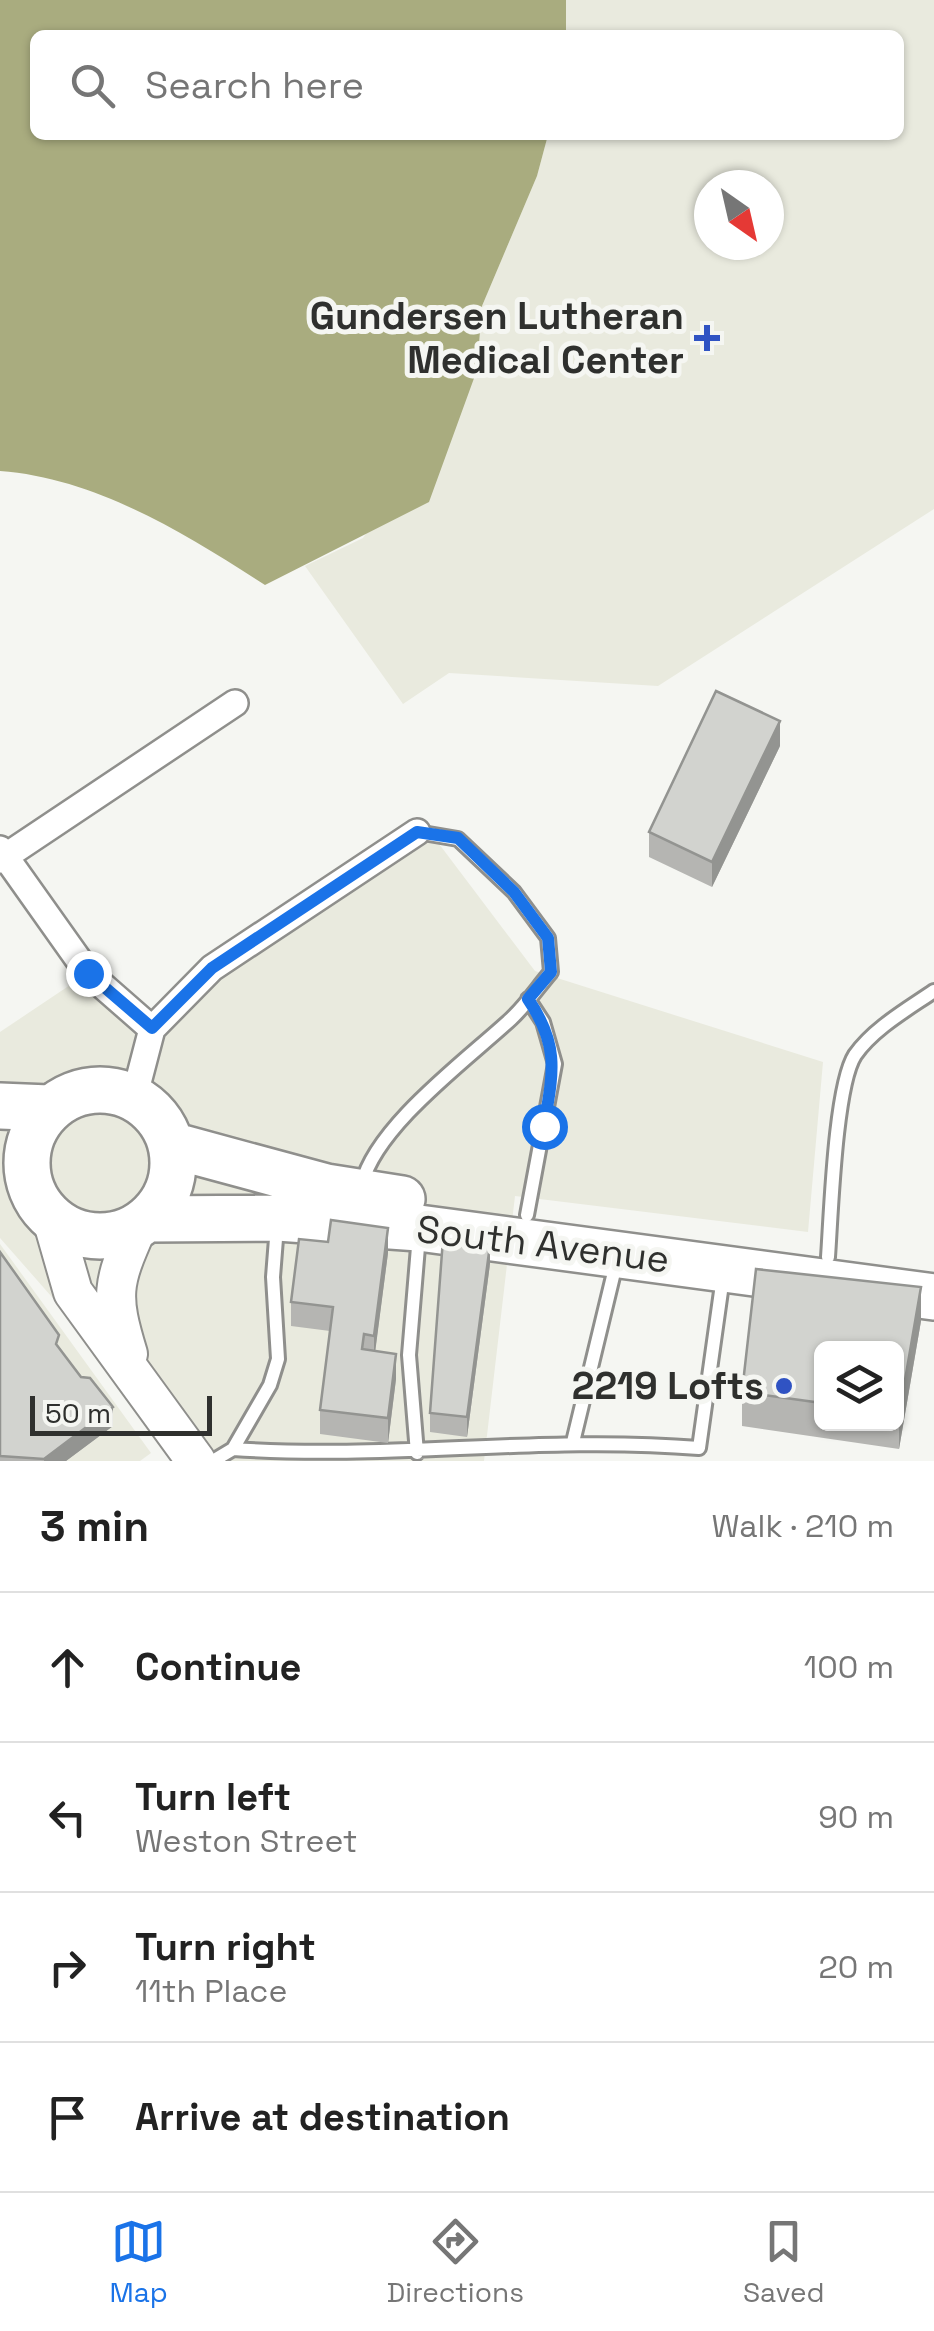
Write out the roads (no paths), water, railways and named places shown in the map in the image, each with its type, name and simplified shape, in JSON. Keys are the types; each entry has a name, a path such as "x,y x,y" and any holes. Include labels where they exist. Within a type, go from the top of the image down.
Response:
{"highway":[{"path":"46,1213 26,1162 36,1127 50,1108 80,1092 98,1090 134,1098 162,1123 171,1145 172,1177 143,1223"},
{"path":"0,1106 50,1108"},
{"name":"South Avenue","path":"171,1145 360,1193 934,1270"},
{"name":"South Avenue","path":"0,1177 18,1185 46,1213 93,1236 143,1223 278,1218 419,1228 934,1297"}],"main road":[{"path":"46,1213 73,1292 194,1459"},
{"path":"134,1375 113,1306 121,1264 143,1223"}],"street":[{"path":"152,1028 88,973 2,855 235,703"},
{"path":"134,1098 152,1028 212,968 417,832"}],"lane":[{"path":"360,1193 373,1158 432,1086 528,999 551,972 548,938 514,892 458,838 417,832"},
{"path":"828,1257 836,1144 854,1057 887,1023 934,990"},
{"path":"527,1215 555,1064 544,1022 528,999"},
{"path":"233,1449 270,1385 278,1358 273,1276 278,1218"},
{"path":"417,1453 409,1355 419,1228"},
{"path":"574,1442 618,1254"},
{"path":"194,1459 233,1449 417,1453 574,1442 698,1448 725,1268"}],"place":[{"name":"Gundersen Lutheran Medical Center","path":"707,338"},
{"name":"2219 Lofts","path":"784,1386"}]}
